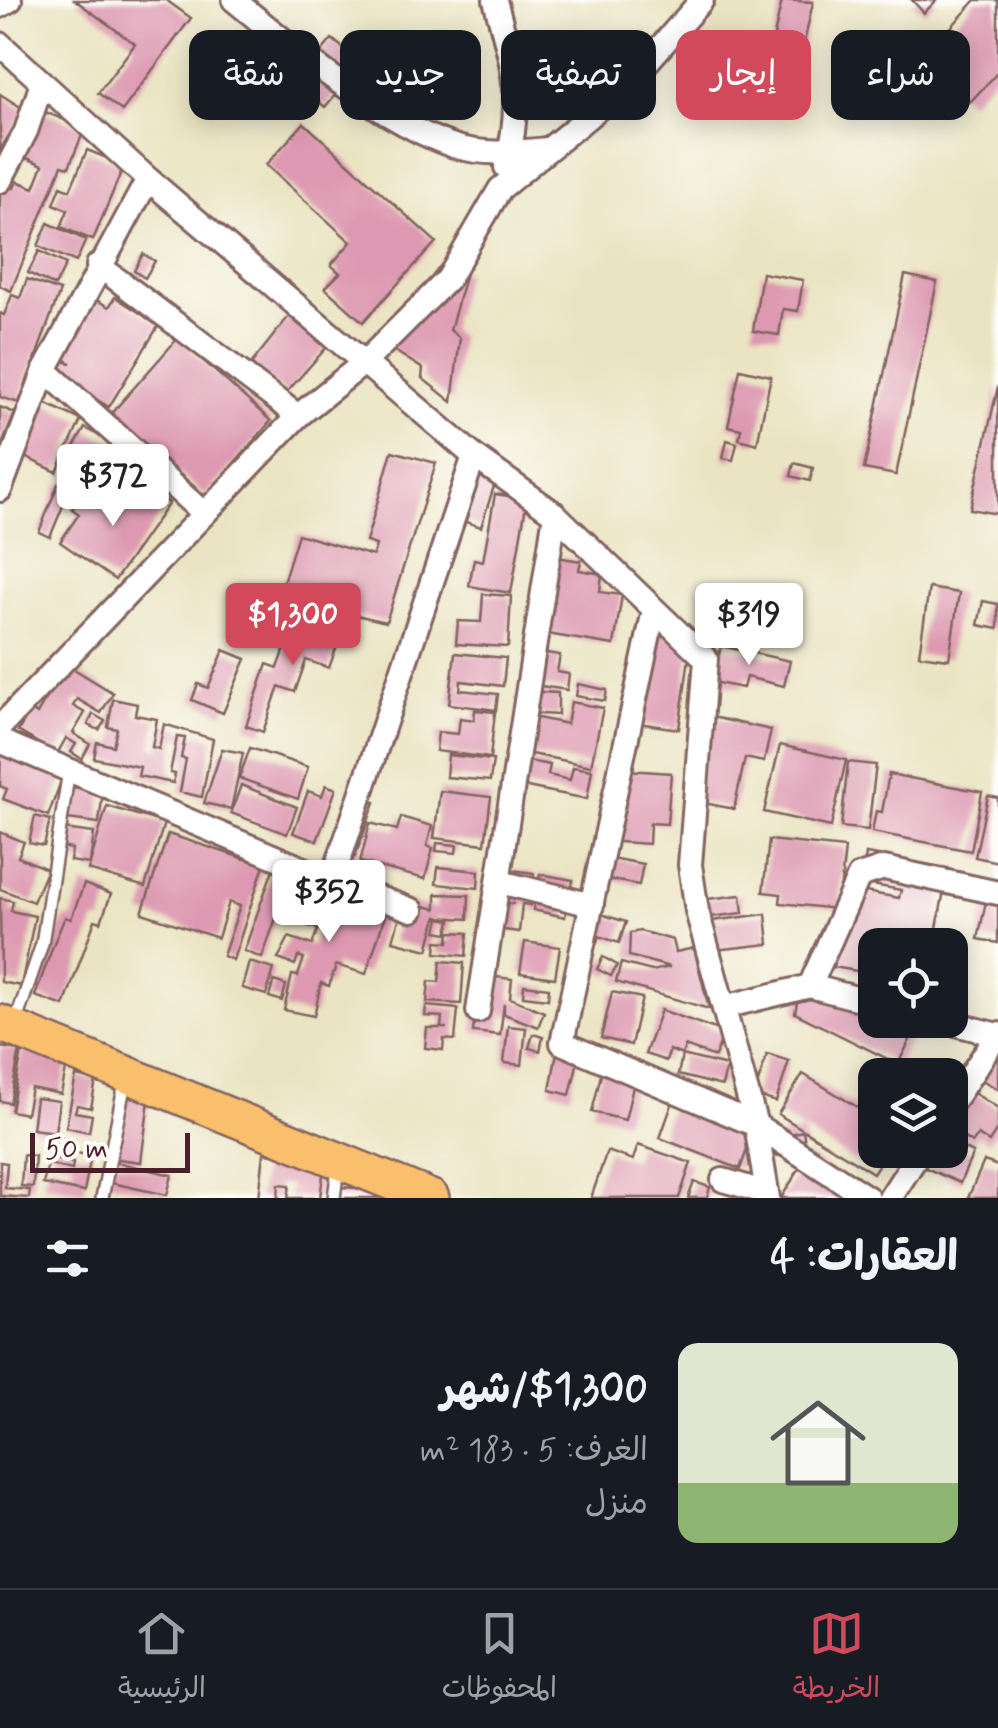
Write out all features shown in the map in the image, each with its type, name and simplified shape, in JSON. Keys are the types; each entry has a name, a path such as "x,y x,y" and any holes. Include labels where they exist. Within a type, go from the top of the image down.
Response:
{"main road":[{"path":"7,1025 431,1198"}],"street":[{"path":"0,6 10,0"},
{"path":"234,0 413,129 455,147 510,153 546,149"},
{"path":"0,728 298,416 365,362 448,279 500,188 510,153 517,84 495,0"},
{"path":"500,188 626,86 702,0"},
{"path":"0,44 41,86 474,456 555,514 699,650 708,665 690,866 697,911 756,1125 768,1196 723,1180"},
{"path":"0,180 26,131 41,86"},
{"path":"0,490 45,370 98,265 148,179"},
{"path":"98,265 298,416"},
{"path":"45,370 204,513"},
{"path":"332,881 474,456"},
{"path":"478,1011 555,514"},
{"path":"654,610 563,1045 756,1125 868,1198"},
{"path":"0,741 332,881 412,910"},
{"path":"810,986 859,876 884,868 998,894"},
{"path":"500,882 592,905"},
{"path":"724,1007 810,986 858,999"},
{"path":"968,1027 998,1035 968,1079"},
{"path":"890,1198 909,1168"}],"lane":[{"path":"7,1025 42,944 69,770"},
{"path":"102,1198 127,1073"},
{"path":"334,1198 339,1160"}],"building":[{"path":"75,0 166,0 191,18 122,111 98,93 135,44"},
{"path":"782,0 813,2 807,30 775,30"},
{"path":"912,0 937,0 924,13"},
{"path":"976,0 998,0 998,72 970,102 970,30 949,30"},
{"path":"332,39 340,45 340,89 325,107 320,103 320,54"},
{"path":"0,94 25,110 0,150"},
{"path":"40,110 85,128 69,167 62,165 11,291 0,286 0,188 2,183 14,188 17,181 34,188 43,165 22,156"},
{"path":"304,123 436,242 363,322 325,288 340,273 331,265 351,242 266,165"},
{"path":"87,150 124,165 93,240 61,227 68,210 54,204 61,186 70,190"},
{"path":"48,223 86,240 76,262 38,246"},
{"path":"39,251 66,264 55,286 28,273"},
{"path":"143,254 155,261 145,278 134,271"},
{"path":"441,265 466,273 450,330 460,338 452,402 422,378 423,369 382,343"},
{"path":"762,273 803,280 798,311 783,309 779,335 753,331"},
{"path":"905,275 937,282 896,475 864,469"},
{"path":"27,279 60,291 19,403 0,397 0,313 4,315 12,295 20,298"},
{"path":"91,297 109,307 115,297 159,325 109,407 54,374 62,361 71,363 56,354"},
{"path":"289,316 326,348 285,394 251,364"},
{"path":"178,338 271,421 205,496 111,414"},
{"path":"740,369 771,376 757,444 739,439 741,429 728,426"},
{"path":"998,386 998,514 970,509"},
{"path":"41,401 81,420 57,472 16,453"},
{"path":"0,407 15,413 0,450"},
{"path":"85,428 126,451 114,472 100,464 91,479 64,464"},
{"path":"727,440 737,443 733,460 723,458"},
{"path":"392,451 436,463 386,622 343,612 345,608 281,589 298,534 373,556 376,545 366,542"},
{"path":"124,459 137,467 128,481 115,473"},
{"path":"794,463 813,468 810,481 791,476"},
{"path":"464,467 487,475 485,480 495,483 481,527 447,516"},
{"path":"111,473 126,482 119,493 105,484"},
{"path":"138,482 169,503 115,580 60,542 79,514 72,509 83,493 114,515"},
{"path":"58,484 70,489 50,537 39,532"},
{"path":"495,494 527,499 511,593 469,586 474,559 483,561"},
{"path":"557,557 581,561 579,570 602,574 600,592 622,595 614,645 529,631"},
{"path":"929,588 959,593 949,659 919,655"},
{"path":"483,594 511,596 508,647 456,644 458,621 481,622"},
{"path":"983,601 998,604 998,629 978,625"},
{"path":"275,613 289,617 282,644 267,640"},
{"path":"312,621 342,632 329,668 306,660 295,692 279,686 263,732 246,726 267,664 278,668 291,632 306,637"},
{"path":"637,629 692,637 679,729 624,721"},
{"path":"721,646 790,661 784,686 746,677 743,688 713,682"},
{"path":"224,650 246,659 223,713 192,700 198,684 208,688"},
{"path":"533,651 560,655 557,672 569,674 567,690 528,684"},
{"path":"455,653 506,658 503,686 461,681 460,690 498,694 496,710 449,704"},
{"path":"66,664 113,693 101,713 77,699 73,706 85,713 73,733 90,744 82,759 71,752 76,744 66,738 57,754 18,731 31,710 37,714"},
{"path":"578,684 607,690 605,701 576,696"},
{"path":"523,691 558,693 558,715 522,713"},
{"path":"113,699 137,704 135,715 157,719 152,747 159,749 164,724 213,739 202,797 180,792 185,738 177,737 170,773 175,774 173,783 138,776 140,767 94,758 97,742 113,746 117,729 108,727"},
{"path":"571,702 603,708 591,766 516,751 523,715 567,724"},
{"path":"475,710 495,712 490,758 436,751 438,732 458,734 460,718 474,720"},
{"path":"93,714 105,721 99,730 88,725"},
{"path":"712,717 771,730 764,762 745,758 734,809 694,801"},
{"path":"780,745 846,760 831,827 764,812"},
{"path":"250,748 308,767 298,799 239,778"},
{"path":"222,749 243,753 231,809 204,803"},
{"path":"1,752 63,776 48,816 3,799 7,789 0,786"},
{"path":"448,755 493,760 490,781 446,777"},
{"path":"517,759 550,765 548,775 570,780 573,767 592,770 587,799 512,784"},
{"path":"848,762 876,765 868,830 841,827"},
{"path":"612,769 671,773 667,824 650,823 649,844 606,841"},
{"path":"889,774 982,792 971,851 872,832 876,811 882,812"},
{"path":"241,785 297,807 287,834 231,813"},
{"path":"326,785 336,789 317,841 293,833 308,791 322,796"},
{"path":"71,787 103,791 99,823 67,819"},
{"path":"440,791 491,797 485,844 434,838"},
{"path":"352,795 375,802 355,857 333,849"},
{"path":"988,796 998,798 998,862 975,857"},
{"path":"107,806 164,823 145,887 88,870 90,864 70,861 72,849 61,847 63,829 94,833 90,863"},
{"path":"35,816 50,820 44,846 29,843"},
{"path":"401,817 432,826 427,846 433,848 425,879 360,862 370,823 397,830"},
{"path":"0,832 24,842 18,857 47,869 33,902 0,889"},
{"path":"168,834 264,865 233,960 223,956 240,906 229,902 218,938 142,913"},
{"path":"769,840 845,848 839,902 860,891 899,898 901,890 861,883 866,854 948,868 937,928 858,928 858,971 827,966 837,909 780,903 781,894 763,892"},
{"path":"437,843 457,845 456,853 436,851"},
{"path":"605,857 643,864 639,885 601,878"},
{"path":"438,867 479,871 478,888 436,884"},
{"path":"497,868 534,873 530,905 522,904 519,932 489,928 492,902 514,904 492,900"},
{"path":"273,869 291,875 262,958 244,951"},
{"path":"540,874 573,880 565,917 533,910"},
{"path":"990,883 998,884 998,943 978,939"},
{"path":"84,884 111,894 101,922 95,920 64,1006 35,996 65,917 71,919"},
{"path":"302,886 386,913 366,974 336,965 329,986 321,983 314,1016 284,1010 292,975 298,976 304,958 298,956 295,965 278,959 289,937 312,945 318,929 291,920"},
{"path":"436,894 469,895 468,919 437,917 428,950 393,941 404,901 436,909"},
{"path":"741,895 743,913 702,918 699,900"},
{"path":"0,898 13,901 11,911 35,916 21,986 1,982"},
{"path":"589,910 626,922 619,943 599,936 590,962"},
{"path":"766,914 769,944 714,950 711,921"},
{"path":"440,918 451,920 448,933 437,931"},
{"path":"640,931 673,940 676,952 694,948 709,1009 616,982 621,963 652,971 670,967 629,956 630,933"},
{"path":"450,932 468,933 466,956 436,953 437,941 449,942"},
{"path":"525,942 560,947 555,978 520,973"},
{"path":"603,957 617,965 611,976 597,969"},
{"path":"441,961 464,963 461,1004 427,1002 429,981 439,982"},
{"path":"249,962 274,969 266,995 242,988"},
{"path":"480,975 512,979 510,998 544,1012 538,1027 504,1014 504,1004 500,1035 473,1032"},
{"path":"274,981 286,985 282,1001 269,997"},
{"path":"524,985 549,988 548,999 523,996"},
{"path":"612,992 642,998 631,1045 601,1038"},
{"path":"799,992 858,997 858,1038 911,1038 901,1058 886,1058 795,1013"},
{"path":"426,1006 458,1009 455,1040 444,1039 443,1050 425,1048 427,1028 441,1028 442,1017 425,1016"},
{"path":"661,1010 724,1032 715,1057 685,1046 682,1055 670,1050 666,1061 645,1054"},
{"path":"508,1026 526,1028 522,1065 504,1063"},
{"path":"533,1034 543,1037 540,1051 529,1048"},
{"path":"0,1047 20,1050 10,1103 0,1101"},
{"path":"558,1047 580,1052 570,1095 550,1090"},
{"path":"22,1051 68,1060 61,1094 31,1088 26,1114 11,1111"},
{"path":"998,1053 998,1089 975,1076"},
{"path":"767,1054 789,1061 776,1102 754,1095"},
{"path":"682,1055 727,1066 722,1086 678,1075"},
{"path":"604,1062 637,1070 625,1120 592,1112"},
{"path":"803,1074 858,1108 858,1164 778,1114"},
{"path":"76,1076 96,1080 91,1108 77,1105 75,1112 92,1115 89,1132 66,1127"},
{"path":"968,1089 998,1108 998,1128 989,1142 978,1135 972,1143 968,1140"},
{"path":"677,1090 755,1128 740,1169 660,1138"},
{"path":"118,1096 149,1100 141,1162 111,1158"},
{"path":"36,1098 59,1101 55,1132 32,1129"},
{"path":"803,1131 806,1146 771,1158 767,1139"},
{"path":"56,1137 75,1141 72,1152 91,1156 84,1192 43,1184 48,1164 72,1170 73,1163 52,1158"},
{"path":"638,1145 691,1163 679,1198 591,1198 607,1151 633,1160"},
{"path":"264,1153 325,1159 320,1198 288,1198 290,1185 279,1184 278,1198 259,1198"},
{"path":"23,1155 35,1156 33,1187 21,1186"},
{"path":"807,1156 852,1184 844,1198 781,1198"},
{"path":"111,1161 172,1175 167,1195 107,1182"},
{"path":"984,1161 998,1166 998,1198 968,1198"},
{"path":"0,1162 7,1163 5,1188 30,1190 29,1198 0,1196"},
{"path":"926,1168 966,1168 960,1183"},
{"path":"694,1182 710,1187 707,1198 688,1198"},
{"path":"340,1187 386,1190 386,1198 339,1198"}]}
